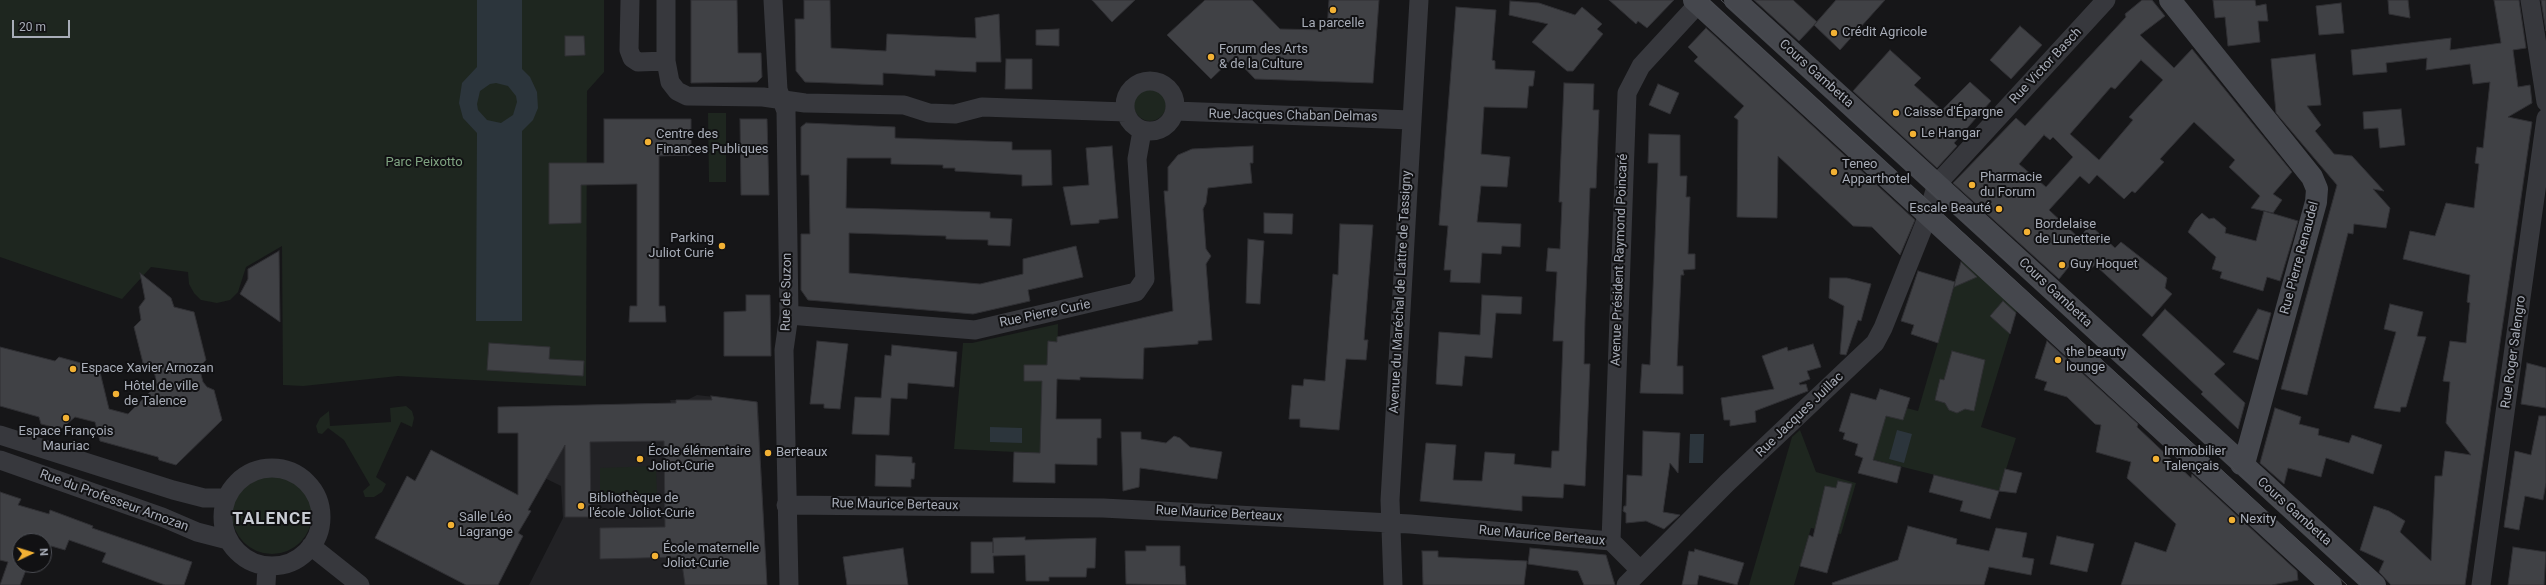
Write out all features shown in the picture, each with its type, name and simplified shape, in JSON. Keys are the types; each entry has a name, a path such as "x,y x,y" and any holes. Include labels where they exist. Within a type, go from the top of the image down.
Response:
{"main road":[{"name":"Cours Gambetta","path":"1735,0 2375,585"},
{"name":"Rue Pierre Renaudel","path":"2170,0 2312,177 2317,189 2316,202 2245,460 2241,464"},
{"path":"1696,2 1928,214 2326,583"}],"street":[{"path":"630,0 629,50 632,58 638,62 666,61"},
{"path":"666,0 666,61 670,82 677,91 687,96 763,97 805,103 904,105 929,113 955,114 982,107 1126,112"},
{"name":"Rue de Suzon","path":"772,0 778,90 786,111 789,316 784,350 788,585"},
{"name":"Avenue du Maréchal de Lattre de Tassigny","path":"1393,585 1390,523 1411,120 1419,0"},
{"name":"Rue Victor Basch","path":"1937,184 2106,0"},
{"path":"2530,0 2546,102"},
{"name":"Avenue Président Raymond Poincaré","path":"1611,542 1627,93 1641,66 1696,2"},
{"path":"1154,81 1162,84 1171,92 1176,103 1175,111 1172,119 1159,130 1142,130 1129,120 1126,112 1128,96 1132,89 1146,82 1154,81"},
{"name":"Rue Jacques Chaban Delmas","path":"1175,111 1411,120"},
{"name":"Rue Roger Salengro","path":"2481,585 2546,118"},
{"name":"Rue Pierre Curie","path":"789,316 975,330 1136,292 1145,279 1137,159 1142,130"},
{"name":"Rue Jacques Juillac","path":"1626,585 1875,343 1884,328 1928,214 1937,184"},
{"name":"Rue du Professeur Arnozan","path":"0,435 173,490 204,498 226,498"},
{"name":"Rue du Professeur Arnozan","path":"0,460 162,517 198,532 228,540"},
{"path":"276,467 289,470 302,478 313,489 319,502 320,525 312,546 299,558 284,564 267,566 244,558 228,540 224,526 223,512 226,498 235,484 247,474 263,468 276,467"},
{"name":"Rue Maurice Berteaux","path":"786,504 1103,508 1390,523 1611,542 1640,570"},
{"path":"312,546 360,585"},
{"path":"266,585 267,566"}],"shaded area":[{"path":"477,0 522,0 522,69 530,77 537,92 538,108 533,120 522,131 522,321 476,321 477,133 463,118 459,103 462,83 477,67","holes":["496,83 508,86 516,96 517,102 513,115 501,123 487,120 478,110 477,104 480,91 490,84"]},
{"name":"École élémentaire Joliot-Curie","path":"697,395 758,402 767,585 529,585 563,518 561,486 518,465 518,433 498,433 498,407 671,403 670,400 687,400"},
{"path":"990,427 1022,428 1022,443 990,442"},
{"path":"1897,430 1912,434 1904,463 1889,459"},
{"path":"1690,434 1704,434 1703,463 1689,463"}],"green space":[{"name":"Parc Peixotto","path":"0,0 604,0 604,72 587,91 586,386 398,376 303,386 283,385 282,246 246,267 238,292 230,300 217,303 201,300 194,293 189,284 188,272 151,267 122,299 0,257"},
{"path":"1153,89 1159,91 1164,96 1166,105 1164,114 1159,119 1147,121 1141,119 1136,114 1134,102 1136,96 1141,91"},
{"path":"708,113 726,113 726,182 709,182"},
{"path":"1962,260 2017,310 1981,427 2016,438 1999,491 1871,459 1876,400 1918,411"},
{"path":"1058,324 1055,454 954,449 963,343 972,343"},
{"path":"406,406 412,411 414,418 412,427 401,422 376,477 386,484 382,492 374,497 365,497 363,491 370,485 344,440 328,428 322,434 318,433 316,426 320,418 329,411 330,426 391,422 390,408"},
{"path":"1800,430 1816,472 1856,483 1841,534 1811,528 1794,585 1749,585 1792,437"},
{"path":"656,466 657,498 600,498 600,468"},
{"path":"272,474 287,477 300,486 309,499 312,514 309,529 300,542 287,551 272,554 257,551 244,542 235,529 232,514 235,499 244,486 257,477"}],"building":[{"path":"691,0 737,0 738,53 761,53 762,77 757,82 691,83"},
{"path":"804,0 830,0 831,48 886,51 887,34 976,38 975,18 999,14 1001,62 976,62 976,72 935,70 935,76 883,73 883,85 805,82 796,71 795,19 804,19"},
{"path":"1092,0 1135,0 1112,22"},
{"path":"1205,0 1252,0 1280,29 1327,30 1329,0 1379,0 1373,83 1255,79 1234,57 1211,79 1167,35"},
{"path":"1609,0 1674,0 1647,28 1638,21 1636,24"},
{"path":"1754,0 1793,0 1817,22 1799,41"},
{"path":"1836,0 1885,0 1840,50 1814,25"},
{"path":"2142,0 2152,0 2165,16 2140,35 2174,68 2192,49 2292,172 2273,194 2282,200 2273,213 2251,208 2260,196 2229,167 2235,160 2194,122 2160,159 2164,162 2135,193 2132,191 2124,199 2097,175 2089,184 2080,176 2049,210 2079,238 2090,225 2115,248 2121,242 2167,278 2165,288 2172,294 2152,317 2095,265 2089,270 2078,261 2073,266 2071,264 2059,279 1953,183 2016,118 2025,126 2126,17 2125,14","holes":["2141,60 2163,80 2129,117 2133,120 2099,160 2070,134 2111,87 2115,89","2044,135 2050,140 2053,137 2073,157 2046,187 2019,164"]},
{"path":"2213,0 2255,0 2256,6 2266,4 2268,21 2258,21 2260,42 2228,46 2225,17 2215,18"},
{"path":"2388,0 2408,0 2410,18 2389,14"},
{"path":"2494,0 2519,0 2526,48 2513,50 2518,87 2530,85 2532,103 2508,117 2532,122 2465,585 2391,585 2379,572 2384,561 2360,550 2374,506 2389,511 2405,521 2400,532 2431,561 2435,476 2442,476 2445,451 2471,455 2446,423 2450,382 2443,381 2450,341 2466,343 2470,303 2467,302 2470,275 2403,259 2410,231 2435,236 2446,203 2474,208 2479,164 2475,163 2477,147 2483,148 2490,82 2473,84 2470,64 2426,70 2427,58 2386,63 2387,72 2353,75 2351,50 2451,38 2450,50 2501,43"},
{"path":"2541,0 2546,0 2546,31"},
{"path":"1510,1 1539,3 1575,15 1582,7 1602,24 1597,29 1603,34 1573,71 1567,71 1532,42 1548,24 1509,15"},
{"path":"2341,3 2344,33 2319,35 2316,6"},
{"path":"1456,7 1496,10 1492,60 1495,61 1495,69 1535,71 1533,86 1529,86 1527,108 1484,107 1481,154 1510,157 1507,187 1481,186 1477,222 1521,224 1520,247 1502,246 1501,254 1482,253 1480,283 1450,282 1451,270 1444,270 1448,226 1439,225"},
{"path":"2020,26 2042,45 2011,79 1990,60"},
{"path":"1706,28 1915,220 1900,255 1872,227 1853,226 1778,156 1777,218 1737,217 1738,120 1734,117 1744,106 1694,61 1698,57 1688,47"},
{"path":"1059,29 1059,46 1036,45 1036,30"},
{"path":"565,36 584,36 585,55 565,56"},
{"path":"1890,50 1921,78 1914,85 1942,110 1970,82 1991,101 1954,143 1957,146 1937,168 1853,91"},
{"path":"2315,54 2321,105 2307,106 2321,125 2315,131 2334,154 2352,156 2384,191 2373,189 2390,208 2386,228 2354,224 2353,234 2348,233 2307,395 2281,389 2337,185 2276,113 2271,59"},
{"path":"1006,59 1032,59 1032,89 1005,89"},
{"path":"1564,83 1594,84 1593,110 1599,110 1596,188 1590,188 1585,319 1584,364 1590,364 1585,486 1564,484 1563,498 1522,496 1522,511 1420,501 1426,443 1456,445 1453,480 1482,481 1485,452 1515,454 1514,464 1551,468 1552,451 1559,451 1563,341 1553,341 1557,272 1546,271 1548,248 1560,249 1562,202 1559,202"},
{"path":"1658,84 1679,93 1670,114 1649,105"},
{"path":"2401,109 2405,145 2380,148 2378,128 2364,129 2363,112"},
{"path":"604,119 691,119 691,155 659,156 659,306 665,306 666,322 629,322 630,306 637,306 637,184 581,185 581,223 549,224 549,163 604,163"},
{"path":"740,119 767,119 769,195 741,195"},
{"path":"806,123 895,127 895,138 1012,142 1012,150 1051,150 1052,185 1022,186 1022,175 955,171 955,168 943,168 943,165 891,164 891,158 847,158 846,208 990,212 990,218 1012,219 1010,246 988,245 988,240 946,239 946,236 849,233 849,273 980,284 1023,274 1023,259 1076,246 1083,277 1028,290 1030,301 973,314 808,300 801,290 801,234 810,234 809,175 801,175 801,127"},
{"path":"1649,134 1680,135 1680,176 1687,176 1686,197 1690,197 1688,254 1695,254 1695,269 1683,270 1684,275 1681,275 1677,366 1683,366 1683,394 1640,393 1642,364 1650,365 1658,163 1648,163"},
{"path":"1112,146 1118,218 1099,220 1099,223 1071,225 1063,187 1089,185 1086,148"},
{"path":"1253,146 1253,163 1250,163 1252,183 1208,188 1206,203 1203,209 1206,249 1211,256 1206,264 1212,340 1198,341 1198,344 1144,348 1143,379 1080,377 1080,380 1057,379 1056,419 1101,419 1101,438 1097,438 1097,465 1055,464 1055,483 1013,482 1014,452 1040,453 1042,381 1024,381 1024,365 1047,365 1048,341 1057,342 1057,337 1173,311 1164,191 1168,191 1168,167 1178,155 1192,149"},
{"path":"2264,211 2298,221 2280,281 2267,277 2263,291 2220,278 2222,272 2212,269 2216,257 2188,232 2195,220 2202,213 2209,219 2214,218 2226,228 2225,233 2256,241"},
{"path":"1264,213 1293,214 1292,234 1264,233"},
{"path":"1340,224 1373,225 1364,340 1368,340 1366,360 1346,359 1339,430 1300,427 1300,419 1289,419 1292,385 1303,386 1304,379 1325,381 1333,274 1338,275"},
{"path":"1248,239 1264,241 1260,304 1246,303"},
{"path":"279,251 280,322 240,294 248,279 248,269"},
{"path":"1961,262 1977,277 1954,287 1955,282"},
{"path":"1918,271 1955,282 1938,343 1911,334 1914,325 1901,321"},
{"name":"Espace Xavier Arnozan","path":"140,273 171,298 174,307 194,312 206,360 199,367 203,382 207,387 214,390 222,420 176,465 159,460 158,457 100,441 95,422 75,417 61,429 41,424 39,417 0,406 0,347 55,361 59,357 99,368 109,409 128,414 157,385 153,366 143,363 134,327 141,320 139,307 145,299"},
{"path":"1830,278 1847,278 1871,284 1861,321 1858,320 1846,355 1840,354 1844,306 1829,298"},
{"path":"746,295 770,295 771,356 724,356 724,312 746,311"},
{"path":"1482,295 1522,297 1521,314 1496,313 1492,358 1465,356 1462,386 1436,384 1439,332 1480,335"},
{"path":"2003,301 2016,313 2010,334 1990,316"},
{"path":"2390,304 2423,312 2417,336 2426,337 2406,407 2401,407 2400,412 2374,408 2396,332 2384,329"},
{"path":"2165,309 2225,364 2214,374 2245,403 2238,429 2201,394 2203,392 2142,335"},
{"path":"2258,309 2271,313 2258,360 2233,352"},
{"path":"817,341 848,344 840,409 824,408 824,404 810,404"},
{"path":"2047,341 2138,424 2137,427 2191,478 2192,474 2297,571 2298,580 2272,585 2121,585 2135,542 2166,552 2176,524 2127,478 2131,462 2096,452 2101,425 2095,424 2067,397 2044,390 2047,382 2035,378"},
{"path":"489,343 550,347 549,359 584,361 583,376 487,370"},
{"path":"1813,344 1821,367 1807,371 1810,379 1799,383 1800,385 1806,384 1808,391 1755,411 1756,422 1730,426 1730,420 1724,420 1721,398 1774,389 1762,356 1787,347 1788,351"},
{"path":"892,345 957,352 954,387 908,383 907,399 891,398 889,435 852,434 855,397 881,398 885,355 891,356"},
{"path":"1952,351 1985,360 1974,411 1965,409 1957,413 1949,410 1945,403 1935,400 1940,379 1944,380"},
{"path":"2527,363 2546,368 2546,408 2521,404"},
{"path":"1880,389 1910,398 1903,420 1886,416 1873,460 1901,467 1897,483 1858,473 1863,458 1855,455 1858,444 1843,439 1845,433 1839,431 1851,393 1876,400"},
{"path":"711,396 757,402 767,585 685,585 681,557 600,559 600,528 665,527 664,441 590,442 591,517 565,517 565,445 528,510 531,511 518,533 523,536 498,585 466,585 375,538 407,476 415,481 431,450 518,495 518,433 498,433 498,407 676,403 676,400 712,400"},
{"path":"2275,408 2301,417 2299,424 2319,429 2318,435 2349,443 2352,435 2382,445 2373,474 2326,458 2321,477 2288,468 2284,484 2260,463"},
{"path":"2539,416 2546,416 2546,483 2543,500 2525,496 2519,530 2504,527 2515,451 2531,455"},
{"path":"1643,431 1680,433 1678,473 1670,463 1663,512 1680,515 1664,529 1646,521 1626,523 1626,513 1623,511 1624,506 1626,506 1627,475 1642,476"},
{"path":"1121,432 1141,432 1141,439 1166,443 1174,436 1180,438 1190,447 1222,452 1217,479 1140,468 1139,487 1123,491"},
{"path":"876,455 912,457 912,463 915,463 914,479 911,479 911,487 875,486"},
{"path":"2005,469 2022,473 2016,493 1999,491"},
{"path":"1934,475 1999,491 1990,519 1960,511 1963,501 1929,492"},
{"path":"1838,481 1852,484 1827,573 1800,566 1809,535 1813,537 1825,486 1836,488"},
{"path":"0,492 21,499 18,505 49,514 50,510 93,526 92,528 192,562 184,585 165,585 102,562 106,553 69,540 65,550 52,546 52,533 12,533 12,573 25,573 20,585 0,585 8,562 0,560"},
{"path":"1908,526 1957,539 1956,544 1989,551 1996,528 2027,533 2022,557 2034,559 2031,575 1989,567 1984,585 1833,585 1832,583 1898,560"},
{"path":"2057,536 2094,544 2087,572 2050,564"},
{"path":"1025,537 1025,540 1096,538 1095,568 1087,568 1086,577 1049,577 1049,581 1026,581 1025,555 993,556 994,573 971,573 971,542 993,542 993,538"},
{"path":"1146,546 1180,546 1180,566 1185,566 1186,585 1126,584 1125,551 1146,551"},
{"path":"2513,547 2546,552 2544,585 2508,585"},
{"path":"903,548 908,585 847,585 843,557"},
{"path":"1530,548 1606,555 1615,585 1584,585 1578,571 1528,564"},
{"path":"1695,549 1744,563 1737,585 1699,575 1697,585 1682,585 1689,551 1694,552"},
{"path":"1422,551 1438,551 1438,557 1527,561 1524,585 1423,585"}],"tram line":[{"path":"1709,0 2347,585"},
{"path":"1721,0 2361,585"}],"place":[{"name":"La parcelle","path":"1333,10"},
{"name":"Crédit Agricole","path":"1834,33"},
{"name":"Forum des Arts & de la Culture","path":"1211,57"},
{"name":"Caisse d'Épargne","path":"1896,113"},
{"name":"Le Hangar","path":"1913,134"},
{"name":"Centre des Finances Publiques","path":"648,142"},
{"name":"Teneo Apparthotel","path":"1834,172"},
{"name":"Pharmacie du Forum","path":"1972,185"},
{"name":"Escale Beauté","path":"1999,209"},
{"name":"Bordelaise de Lunetterie","path":"2027,232"},
{"name":"Parking Juliot Curie","path":"722,246"},
{"name":"Guy Hoquet","path":"2062,265"},
{"name":"the beauty lounge","path":"2058,360"},
{"name":"Espace Xavier Arnozan","path":"73,369"},
{"name":"Hôtel de ville de Talence","path":"116,394"},
{"name":"Espace François Mauriac","path":"66,418"},
{"name":"Berteaux","path":"768,453"},
{"name":"École élémentaire Joliot-Curie","path":"640,459"},
{"name":"Immobilier Talençais","path":"2156,459"},
{"name":"Bibliothèque de l'école Joliot-Curie","path":"581,506"},
{"name":"Nexity","path":"2232,520"},
{"name":"Salle Léo Lagrange","path":"451,525"},
{"name":"École maternelle Joliot-Curie","path":"655,556"}],"district":[{"name":"TALENCE","path":"272,520"}]}
